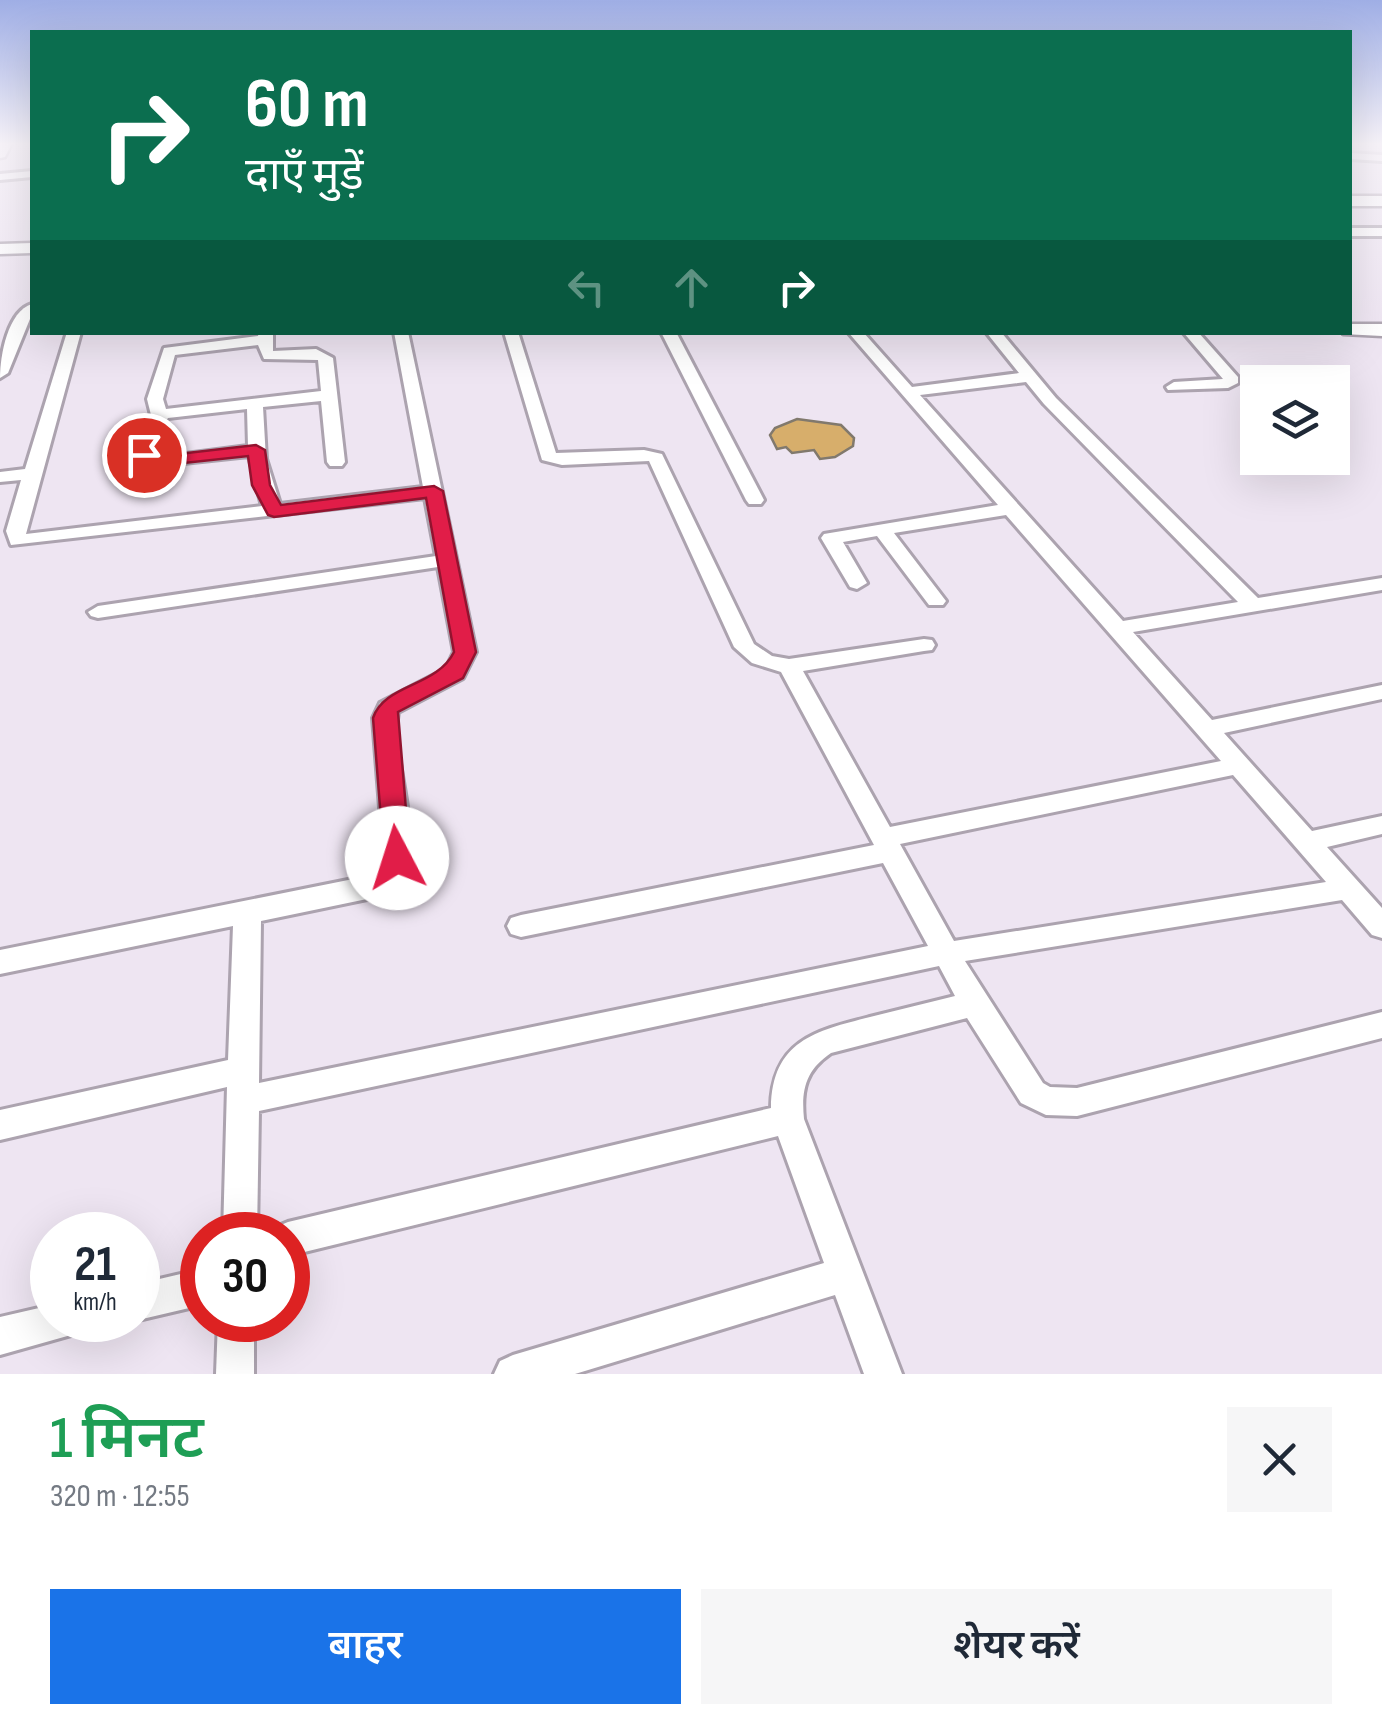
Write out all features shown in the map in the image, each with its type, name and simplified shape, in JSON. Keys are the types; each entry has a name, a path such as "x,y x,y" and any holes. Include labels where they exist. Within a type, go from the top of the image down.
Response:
{"street":[{"path":"1352,232 1382,232"},
{"path":"0,249 30,248"},
{"path":"0,374 30,309"},
{"path":"1352,330 1382,330"},
{"path":"73,335 14,537 24,543 434,491"},
{"path":"0,962 368,889 392,870 397,858 385,718 388,708 455,673 462,663 464,636 402,335"},
{"path":"513,335 548,456 562,460 644,455 656,458 745,647 768,664 789,666 924,645"},
{"path":"670,335 755,500"},
{"path":"857,335 1382,927"},
{"path":"995,335 1028,377 1254,606"},
{"path":"1174,388 1228,384 1232,380 1193,335"},
{"path":"256,450 170,461 144,455 146,442 161,414 156,399 170,351 266,336 269,356 316,354 325,358 336,462"},
{"path":"907,392 1028,377"},
{"path":"161,414 328,394"},
{"path":"254,403 261,485 274,512"},
{"path":"0,477 32,474"},
{"path":"858,583 830,538 1008,509"},
{"path":"881,530 936,600"},
{"path":"98,612 448,560"},
{"path":"1118,628 1382,584"},
{"path":"789,666 974,1004 1032,1093 1061,1103 1382,1025"},
{"path":"1204,730 1382,692"},
{"path":"521,926 1236,766"},
{"path":"1306,842 1382,826"},
{"path":"0,1125 242,1085 947,953 1347,889"},
{"path":"240,1212 248,915"},
{"path":"882,1374 788,1119 785,1090 804,1053 823,1042 974,1004"},
{"path":"310,1234 788,1119"},
{"path":"513,1374 846,1274"},
{"path":"0,1336 30,1329"},
{"path":"235,1374 236,1342"}],"building":[{"path":"797,419 841,425 854,438 853,446 835,457 820,459 814,450 792,453 786,447 777,449 770,435 775,428"}],"route":[{"path":"144,455 156,461 170,461 256,450 261,485 274,512 434,491 465,652 455,673 388,708 385,718 397,858"}]}
